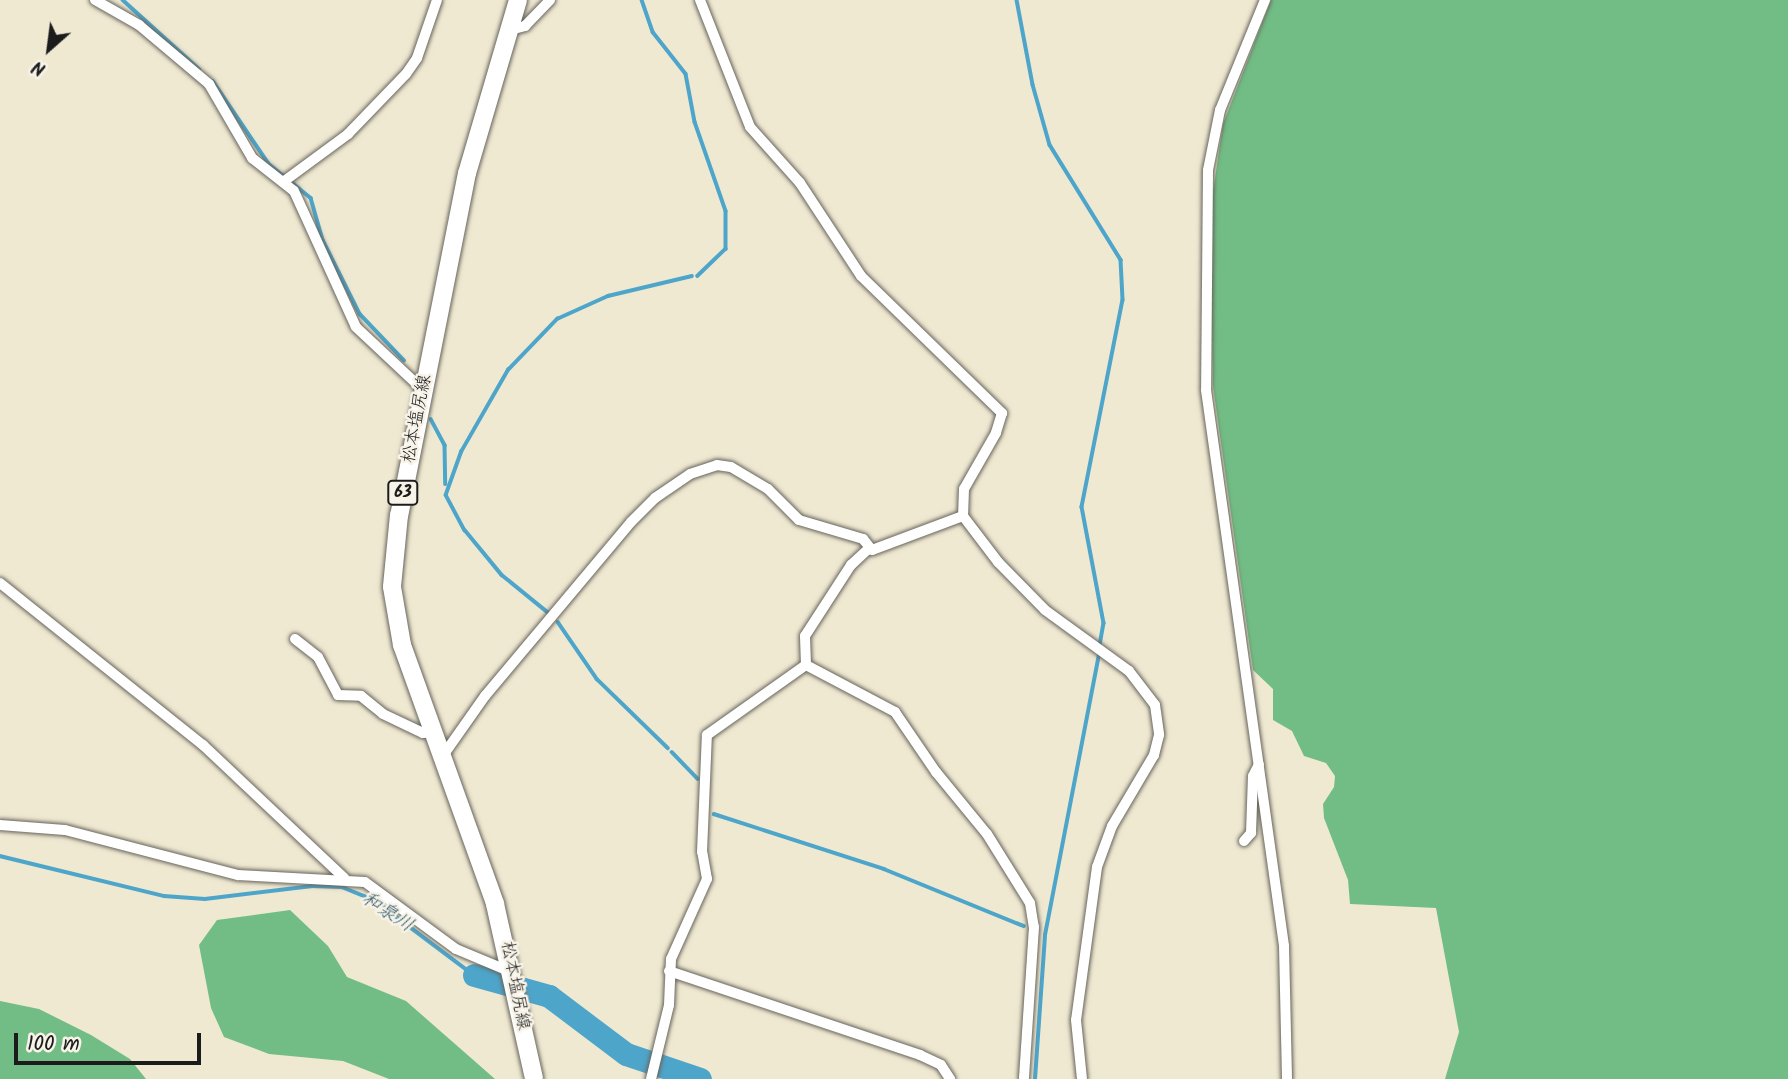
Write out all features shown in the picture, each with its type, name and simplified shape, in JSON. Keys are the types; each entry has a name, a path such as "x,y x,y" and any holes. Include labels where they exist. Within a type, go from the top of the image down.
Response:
{"main road":[{"name":"松本塩尻線","path":"518,0 467,173 399,515 391,587 402,645 495,904 534,1079"}],"street":[{"path":"95,0 139,25 209,84 252,158 295,191 356,327 423,390"},
{"path":"283,182 348,134 406,74 417,58 437,0"},
{"path":"510,30 525,26 550,0"},
{"path":"701,0 750,127 800,183 861,276 1002,413 996,433 964,489 963,516 998,562 1045,610 1126,668 1155,705 1158,735 1154,755 1112,826 1097,867 1076,1020 1082,1079"},
{"path":"1265,0 1220,110 1208,170 1204,262 1206,390 1284,946 1287,1079"},
{"path":"442,757 485,696 631,522 655,498 690,474 717,465 732,467 751,476 799,520 863,539 869,550"},
{"path":"806,665 805,636 851,565 869,550 963,516"},
{"path":"0,583 203,745 344,878"},
{"path":"295,639 318,657 338,695 361,696 383,714 423,733 433,732"},
{"path":"653,1068 669,1005 669,971 707,878 702,842 707,735 806,665"},
{"path":"806,665 895,712 936,772 988,834 1030,903 1034,927 1024,1079"},
{"path":"1244,841 1251,833 1253,776 1259,764"},
{"path":"0,825 65,830 238,875 344,878 383,892 456,949 513,981"},
{"path":"669,971 920,1055 941,1065 950,1079"}],"green space":[{"path":"1271,0 1788,0 1788,1079 1445,1079 1459,1032 1436,908 1350,904 1348,880 1324,818 1323,804 1334,787 1335,776 1326,763 1304,756 1292,731 1273,720 1273,689 1253,670 1213,386 1210,212 1223,124"},
{"path":"290,910 328,946 347,977 406,1001 495,1079 389,1079 343,1061 269,1054 224,1037 211,1008 199,945 217,920"},
{"path":"0,1001 39,1009 91,1035 130,1059 146,1079 0,1079"}],"waterway":[{"path":"123,0 199,69"},
{"path":"642,0 653,32 686,74 695,122 726,211 726,249 698,276"},
{"path":"1017,0 1033,85 1050,145 1121,260 1123,300 1082,507 1104,623 1100,646"},
{"path":"213,81 269,164 311,198 323,240 360,314 404,360"},
{"path":"446,494 461,452 508,370 557,319 608,296 692,276"},
{"path":"431,419 445,445 446,484"},
{"path":"446,495 465,530 502,575 550,614"},
{"path":"558,622 597,679 668,748"},
{"path":"1045,935 1099,654"},
{"path":"672,752 698,779"},
{"path":"714,814 884,869 1024,926"},
{"name":"和泉川","path":"0,856 164,896 205,899 312,886 342,887 374,900 474,975"},
{"path":"1035,1079 1045,936"},
{"name":"和泉川","path":"474,975 549,996 626,1054 700,1079"}]}
